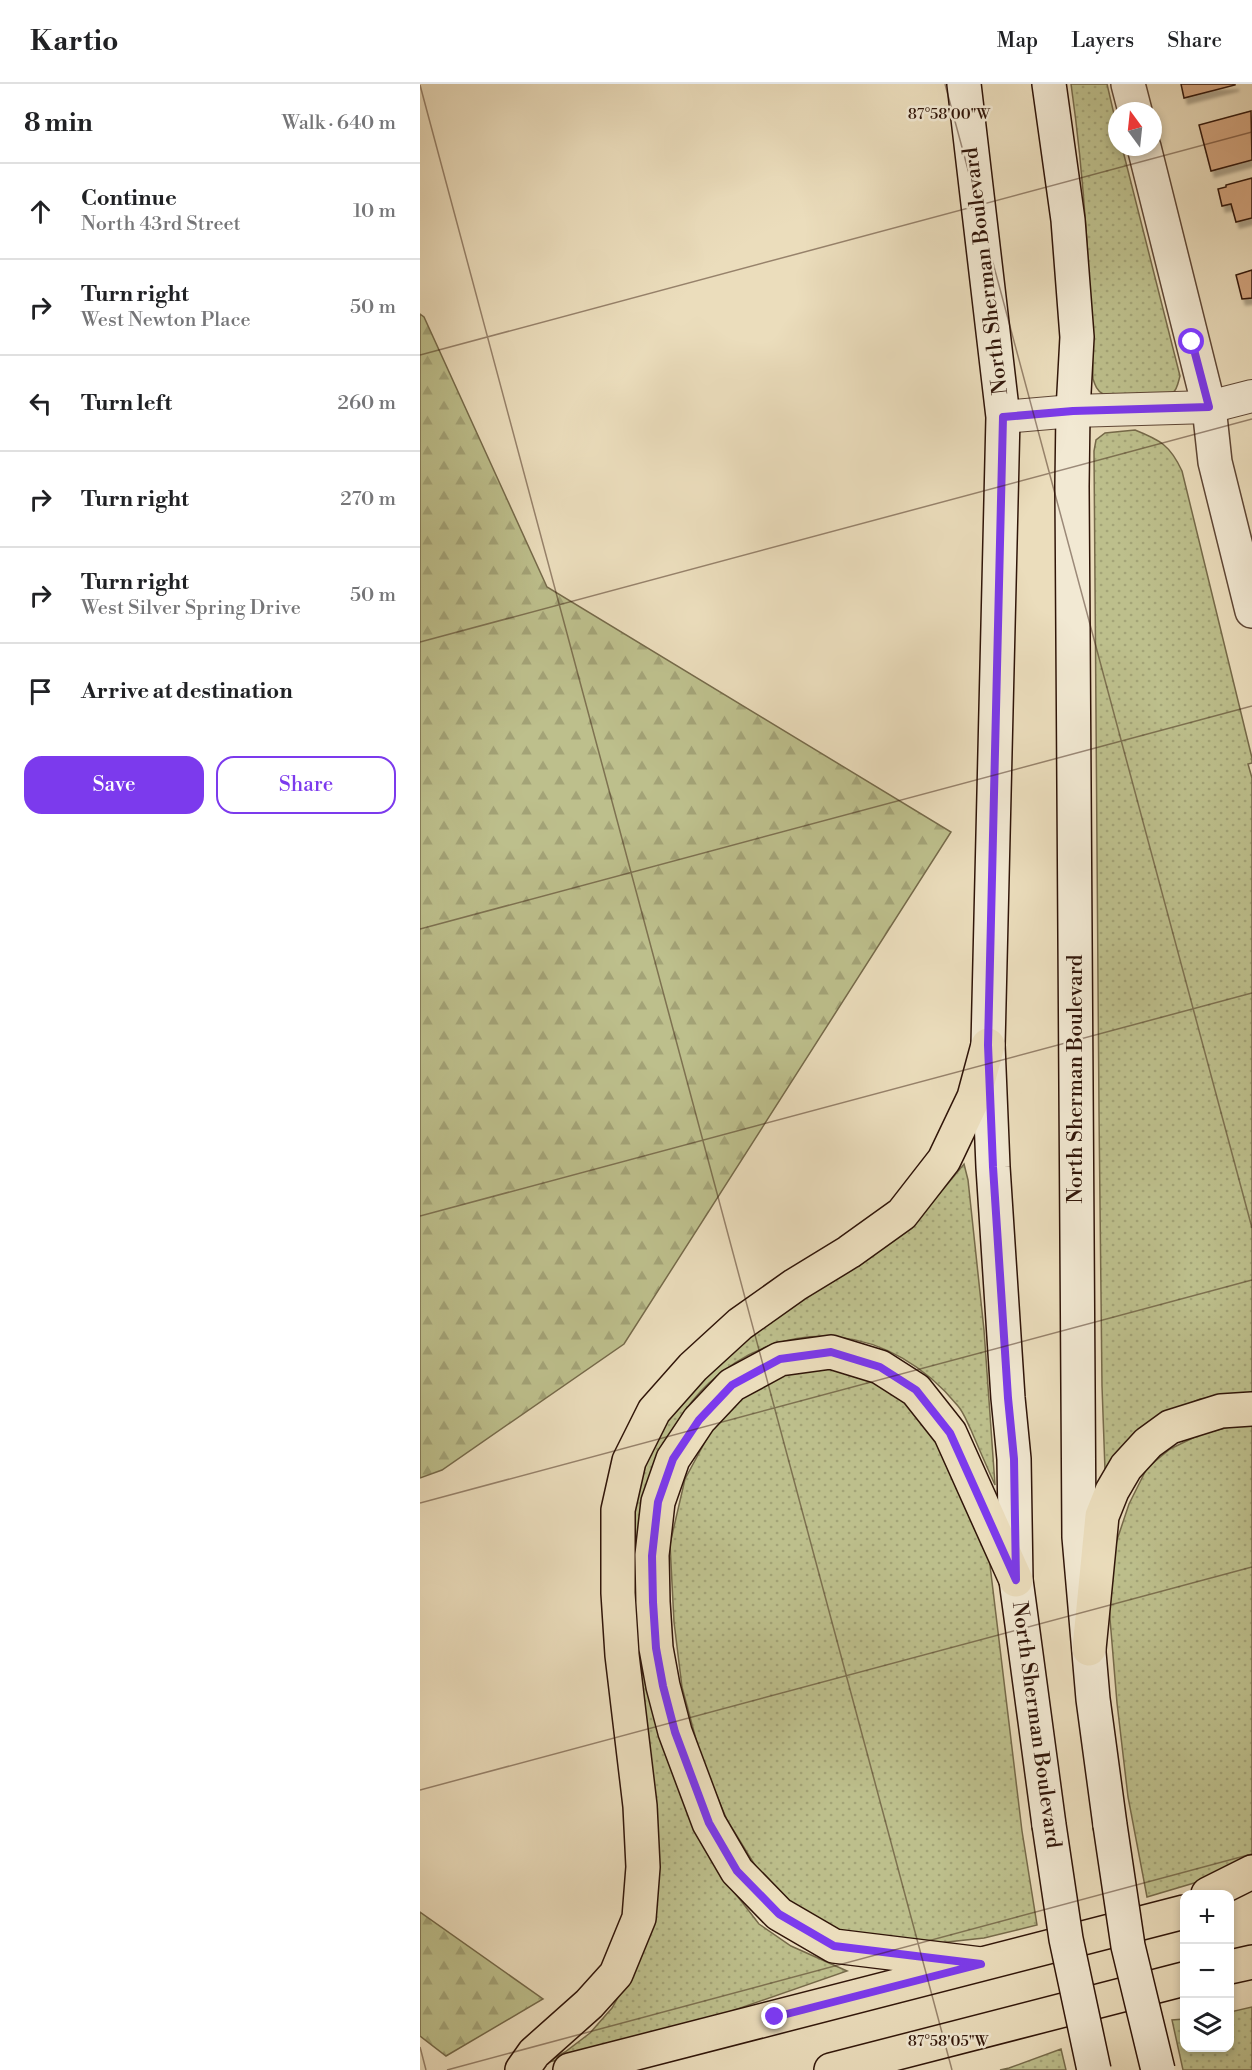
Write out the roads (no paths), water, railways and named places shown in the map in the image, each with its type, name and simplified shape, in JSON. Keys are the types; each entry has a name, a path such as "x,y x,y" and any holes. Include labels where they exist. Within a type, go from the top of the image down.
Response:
{"main road":[{"name":"North Sherman Boulevard","path":"964,84 1003,417 988,1045 993,1167 1014,1459 1016,1580 1066,1939 1094,2070"},
{"name":"North Sherman Boulevard","path":"1049,84 1068,220 1077,337 1073,411 1079,1537 1093,1699 1110,1826 1128,1946 1158,2070"},
{"path":"1128,84 1132,102"},
{"path":"1146,156 1209,407 1215,462 1252,611"},
{"path":"522,2070 534,2053 589,2004 616,1974 639,1917 643,1867 640,1806 622,1655 618,1593 618,1510 629,1461 654,1411 693,1367 740,1324 902,1214 944,1160 974,1097 988,1045"},
{"path":"981,1964 834,1946 779,1914 737,1871 709,1823 675,1732 663,1686 656,1648 653,1602 652,1556 658,1502 673,1459 699,1420 732,1385 780,1359 831,1352 880,1367 916,1390 950,1433 1016,1580"},
{"path":"1089,1649 1102,1516 1112,1491 1126,1467 1148,1443 1170,1427 1221,1411 1252,1409"},
{"path":"1216,1890 1252,1872"},
{"path":"1234,1898 1252,1892"},
{"path":"570,2070 1176,1912"},
{"path":"1234,1967 1252,1962"},
{"path":"831,2070 875,2063 1180,1980"}],"street":[{"path":"1003,417 1073,411 1209,407 1252,396"}]}
